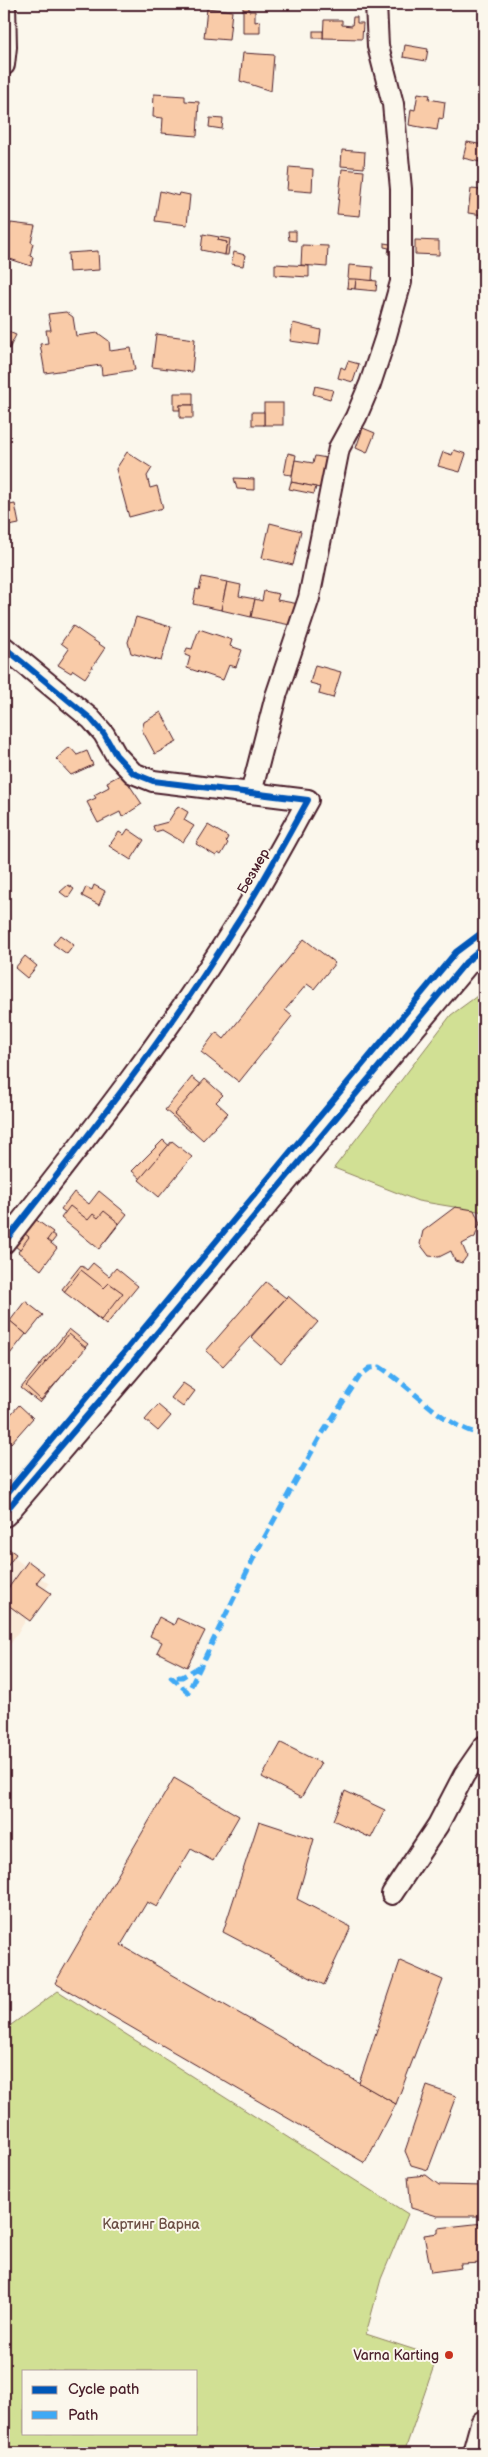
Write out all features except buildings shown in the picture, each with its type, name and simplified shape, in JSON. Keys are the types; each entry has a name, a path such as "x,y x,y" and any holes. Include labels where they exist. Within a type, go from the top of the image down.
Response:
{"street":[{"path":"4,66 6,47 5,4"},
{"path":"251,793 276,696 308,598 339,448 356,417 370,384 401,282 401,189 393,104 378,46 376,4"},
{"name":"Безмер","path":"4,647 91,719 104,734 116,755 133,773 152,781 308,800 235,928 198,984 90,1133 4,1243"},
{"path":"4,1514 466,962 484,948"},
{"path":"392,1894 438,1825 464,1775 484,1746"},
{"path":"476,2453 484,2424"}],"shaded area":[{"path":"4,1550 49,1584 4,1654"}],"green space":[{"path":"484,991 484,1212 418,1201 334,1168 451,1015"},
{"name":"Картинг Варна","path":"58,1991 408,2214 381,2279 366,2334 437,2357 404,2453 4,2453 4,2030"}],"marked path":[{"path":"199,1667 182,1677 171,1677 188,1692 257,1551 320,1437 360,1376 370,1368 380,1367 442,1416 469,1431 484,1435"}],"cycle path":[{"path":"4,647 91,719 104,734 116,755 133,773 153,781 308,800 254,897 180,1010 123,1089 4,1243"},
{"path":"4,1497 456,952 484,931"},
{"path":"4,1513 131,1364 466,962 484,947"}],"place":[{"name":"Varna Karting","path":"449,2355"}]}
